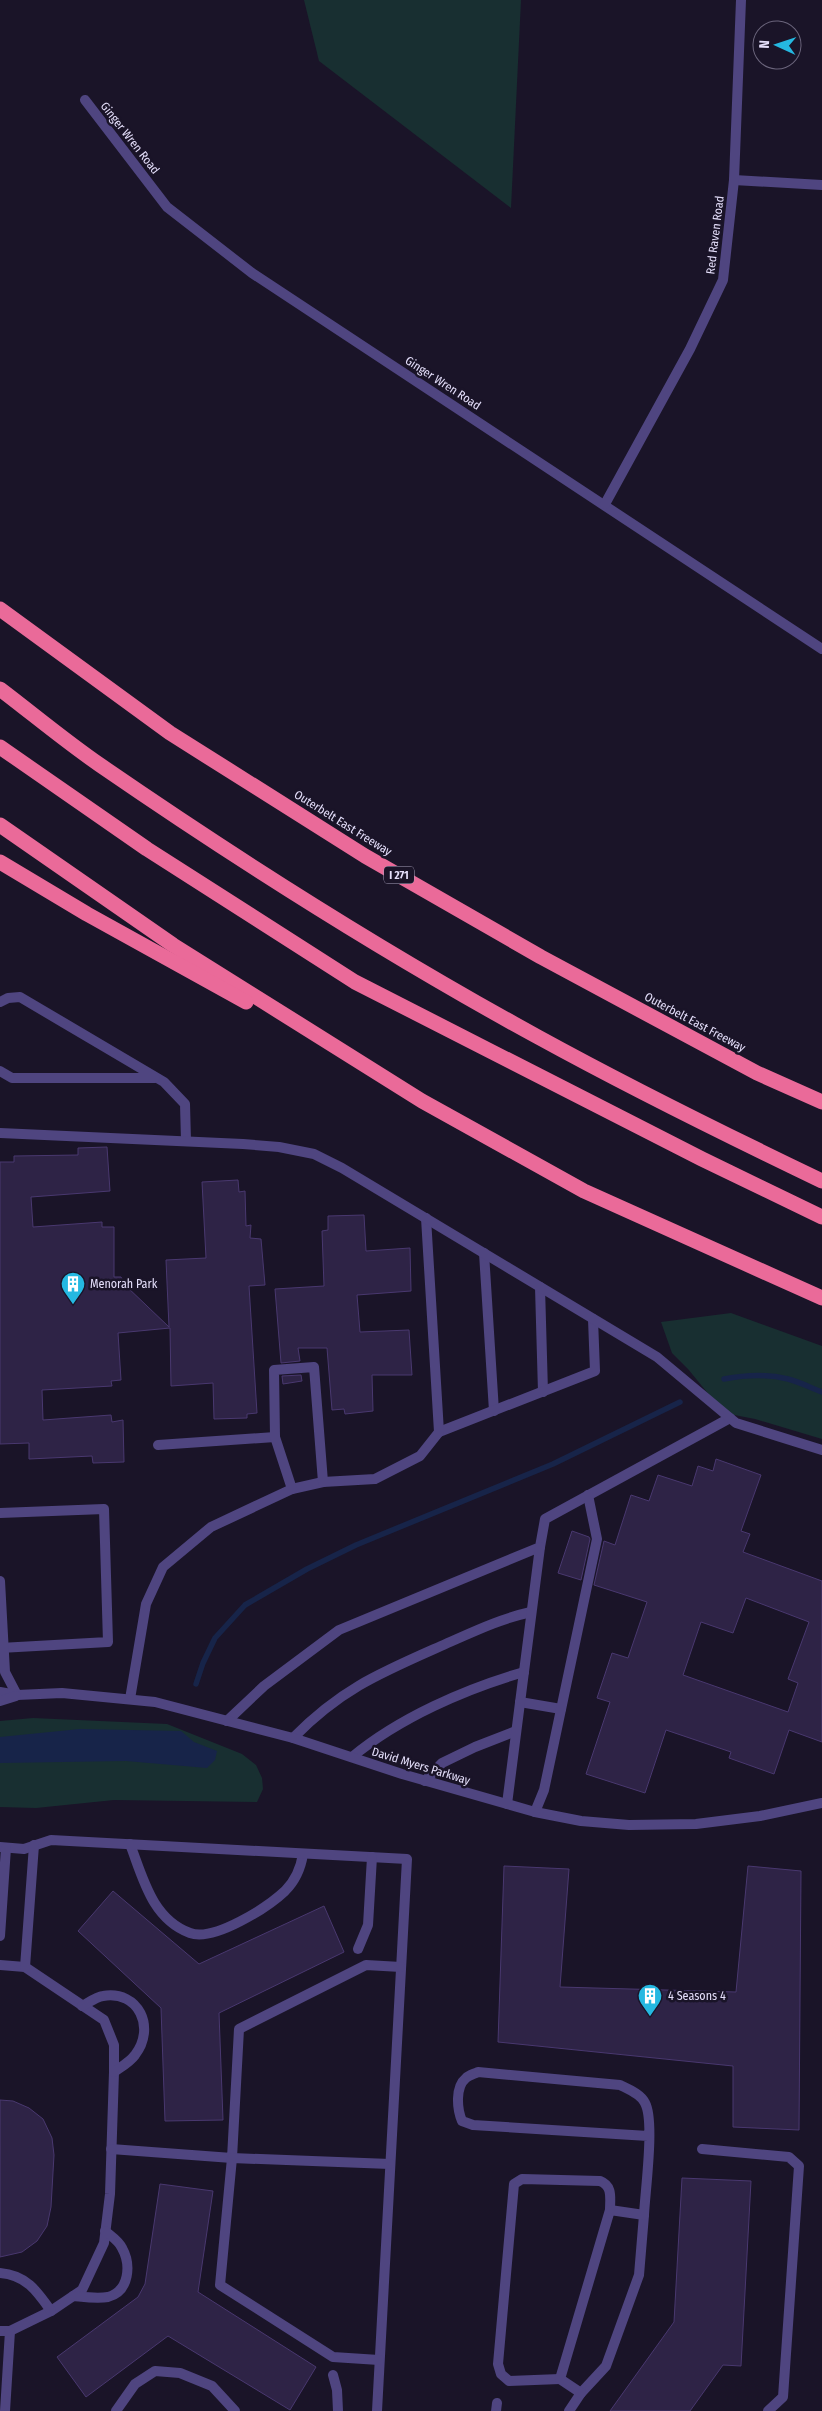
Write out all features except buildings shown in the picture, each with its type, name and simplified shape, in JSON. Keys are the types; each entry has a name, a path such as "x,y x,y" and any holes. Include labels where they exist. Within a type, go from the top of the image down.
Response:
{"highway":[{"name":"Outerbelt East Freeway","path":"0,610 170,733 365,856 541,957 757,1073 822,1102"},
{"path":"0,689 98,764 255,868 402,958 537,1036 680,1111 822,1181"},
{"path":"0,747 147,849 356,982 702,1160 822,1217"},
{"path":"0,825 172,945 422,1101"},
{"path":"0,862 96,918 584,1191 822,1298"}],"street":[{"name":"Red Raven Road","path":"605,504 690,349 723,280 734,180 741,0"},
{"name":"Ginger Wren Road","path":"85,100 167,207 252,273 605,504 822,649"},
{"path":"734,180 822,185"},
{"path":"0,1002 8,998 20,997 164,1082 185,1104 186,1141"},
{"path":"0,1071 12,1078 156,1078"},
{"path":"0,1133 279,1147 314,1154 342,1168 657,1357 736,1423 822,1450"},
{"path":"426,1218 439,1432"},
{"path":"484,1253 494,1411"},
{"path":"540,1287 543,1392"},
{"path":"130,1699 146,1604 163,1567 211,1527 292,1489 323,1482 375,1479 420,1456 439,1432 595,1371 593,1318"},
{"path":"292,1489 275,1437 274,1370 314,1367 323,1482"},
{"path":"507,1804 531,1612 545,1519 730,1418"},
{"path":"158,1445 275,1437"},
{"path":"535,1812 544,1790 597,1539 588,1496"},
{"path":"0,1513 104,1509 108,1642 2,1648"},
{"path":"227,1721 264,1686 339,1630 540,1548"},
{"path":"0,1581 2,1648 5,1672 17,1695"},
{"path":"293,1738 316,1715 372,1676 494,1622 531,1612"},
{"path":"352,1757 373,1739 407,1720 484,1684 524,1672"},
{"name":"David Myers Parkway","path":"0,1692 17,1695 62,1693 155,1702 293,1738 425,1781 535,1812 581,1822 629,1825 696,1824 760,1816 822,1803"},
{"name":"David Myers Parkway","path":"0,1701 17,1695"},
{"path":"520,1702 561,1708"},
{"path":"425,1781 442,1763 475,1747 516,1731"},
{"path":"0,1936 3,1848 24,1849 51,1840 407,1859 377,2411"},
{"path":"130,1844 153,1904 172,1922 190,1934 208,1935 264,1909 286,1890 301,1867 303,1854"},
{"path":"25,1967 34,1846"},
{"path":"358,1949 368,1925 372,1857"},
{"path":"0,1965 25,1967 104,2020 114,2045 110,2194 104,2243 82,2290 51,2310 5,2331 5,2411"},
{"path":"379,2360 333,2357 220,2285 232,2158 239,2029 366,1965 401,1967"},
{"path":"82,2006 102,1996 121,1998 136,2006 145,2022 143,2042 135,2056 114,2072"},
{"path":"569,2411 581,2393 606,2366 639,2275 644,2215 649,2120 645,2102 636,2093 620,2085 478,2072 466,2078 460,2088 458,2111 462,2121 473,2125 648,2136"},
{"path":"111,2149 232,2158 390,2164"},
{"path":"702,2149 789,2157 798,2166 783,2397 768,2411"},
{"path":"560,2379 610,2210 611,2191 606,2183 600,2181 522,2178 514,2184 498,2364 501,2374 509,2381 560,2379 581,2393"},
{"path":"610,2210 644,2215"},
{"path":"73,2296 95,2298 109,2296 120,2291 127,2277 128,2261 121,2246 106,2231"},
{"path":"0,2273 22,2278 37,2290 51,2310"},
{"path":"116,2411 135,2384 155,2370 180,2372 212,2386 235,2411"},
{"path":"333,2375 337,2390 338,2411"}],"green space":[{"path":"304,0 521,0 511,208 319,61"},
{"path":"731,1313 822,1346 822,1439 755,1419 724,1413 688,1369 672,1353 661,1322"},
{"path":"33,1718 167,1724 242,1754 256,1765 262,1778 263,1789 257,1802 114,1800 36,1808 0,1807 0,1721"}],"water":[{"path":"80,1729 181,1731 194,1742 217,1751 215,1760 207,1768 126,1761 0,1763 0,1737"}],"waterway":[{"path":"724,1379 748,1376 773,1376 792,1380 822,1392"},
{"path":"196,1684 203,1663 215,1638 245,1605 307,1569 356,1545 553,1464 680,1402"}],"place":[{"name":"Menorah Park","path":"73,1305"},
{"name":"4 Seasons 4","path":"650,2017"}]}
